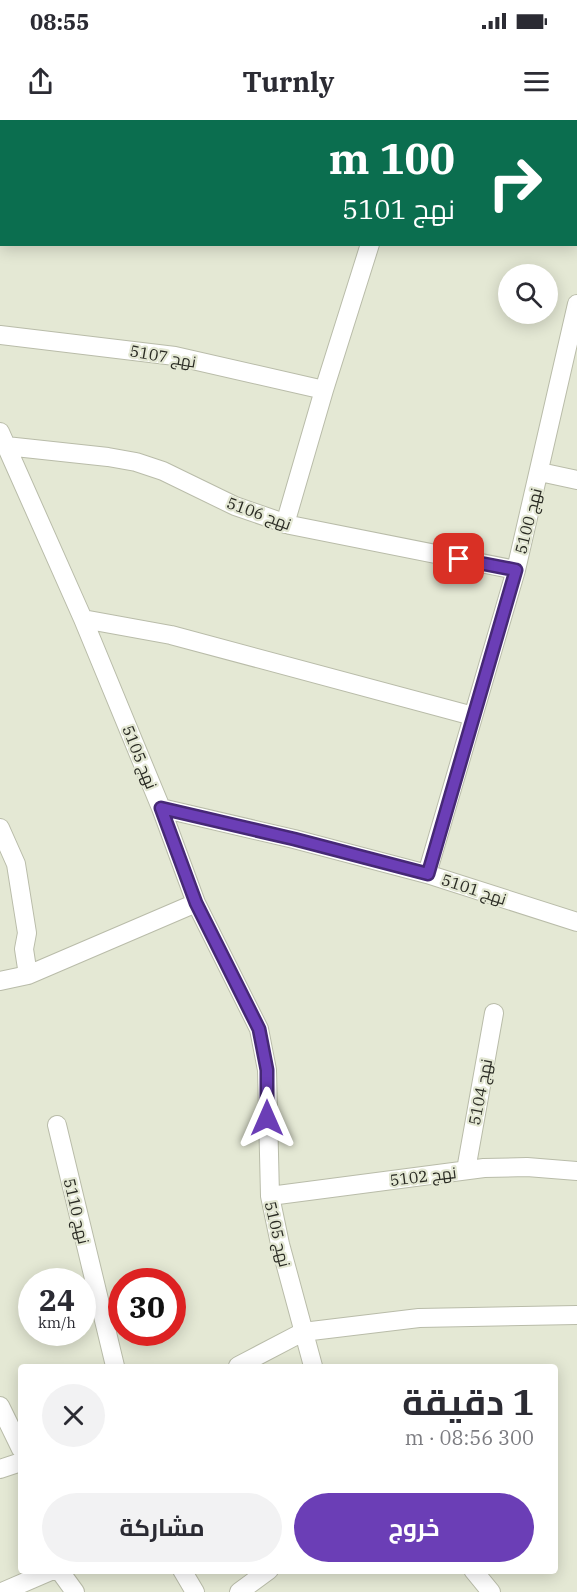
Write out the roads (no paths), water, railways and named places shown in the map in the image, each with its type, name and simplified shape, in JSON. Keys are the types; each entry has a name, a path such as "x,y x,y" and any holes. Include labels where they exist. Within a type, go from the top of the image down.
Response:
{"street":[{"path":"285,524 369,246"},
{"name":"نهج 5100","path":"428,874 516,570 577,304"},
{"name":"نهج 5107","path":"0,336 175,356 324,390"},
{"name":"نهج 5106","path":"3,439 136,462 163,471 235,506 285,524 516,570"},
{"name":"نهج 5105","path":"3,439 83,620 161,808 196,903 259,1029 267,1070 270,1196 280,1244 313,1364"},
{"path":"540,472 577,480"},
{"path":"83,620 171,634 472,716"},
{"name":"نهج 5101","path":"161,808 294,839 428,874 577,922"},
{"path":"0,828 16,864 27,933 24,949 28,975"},
{"path":"0,981 28,975 196,903"},
{"name":"نهج 5104","path":"466,1170 495,1013"},
{"name":"نهج 5110","path":"57,1125 115,1364"},
{"name":"نهج 5102","path":"270,1196 466,1170 527,1167 577,1171"},
{"path":"242,1364 303,1332 419,1318 577,1315"},
{"path":"0,1406 18,1443"},
{"path":"0,1470 18,1463"},
{"path":"2,1592 44,1574"},
{"path":"62,1574 75,1592"},
{"path":"184,1574 195,1592"},
{"path":"238,1592 263,1574"},
{"path":"476,1574 491,1592"}]}
